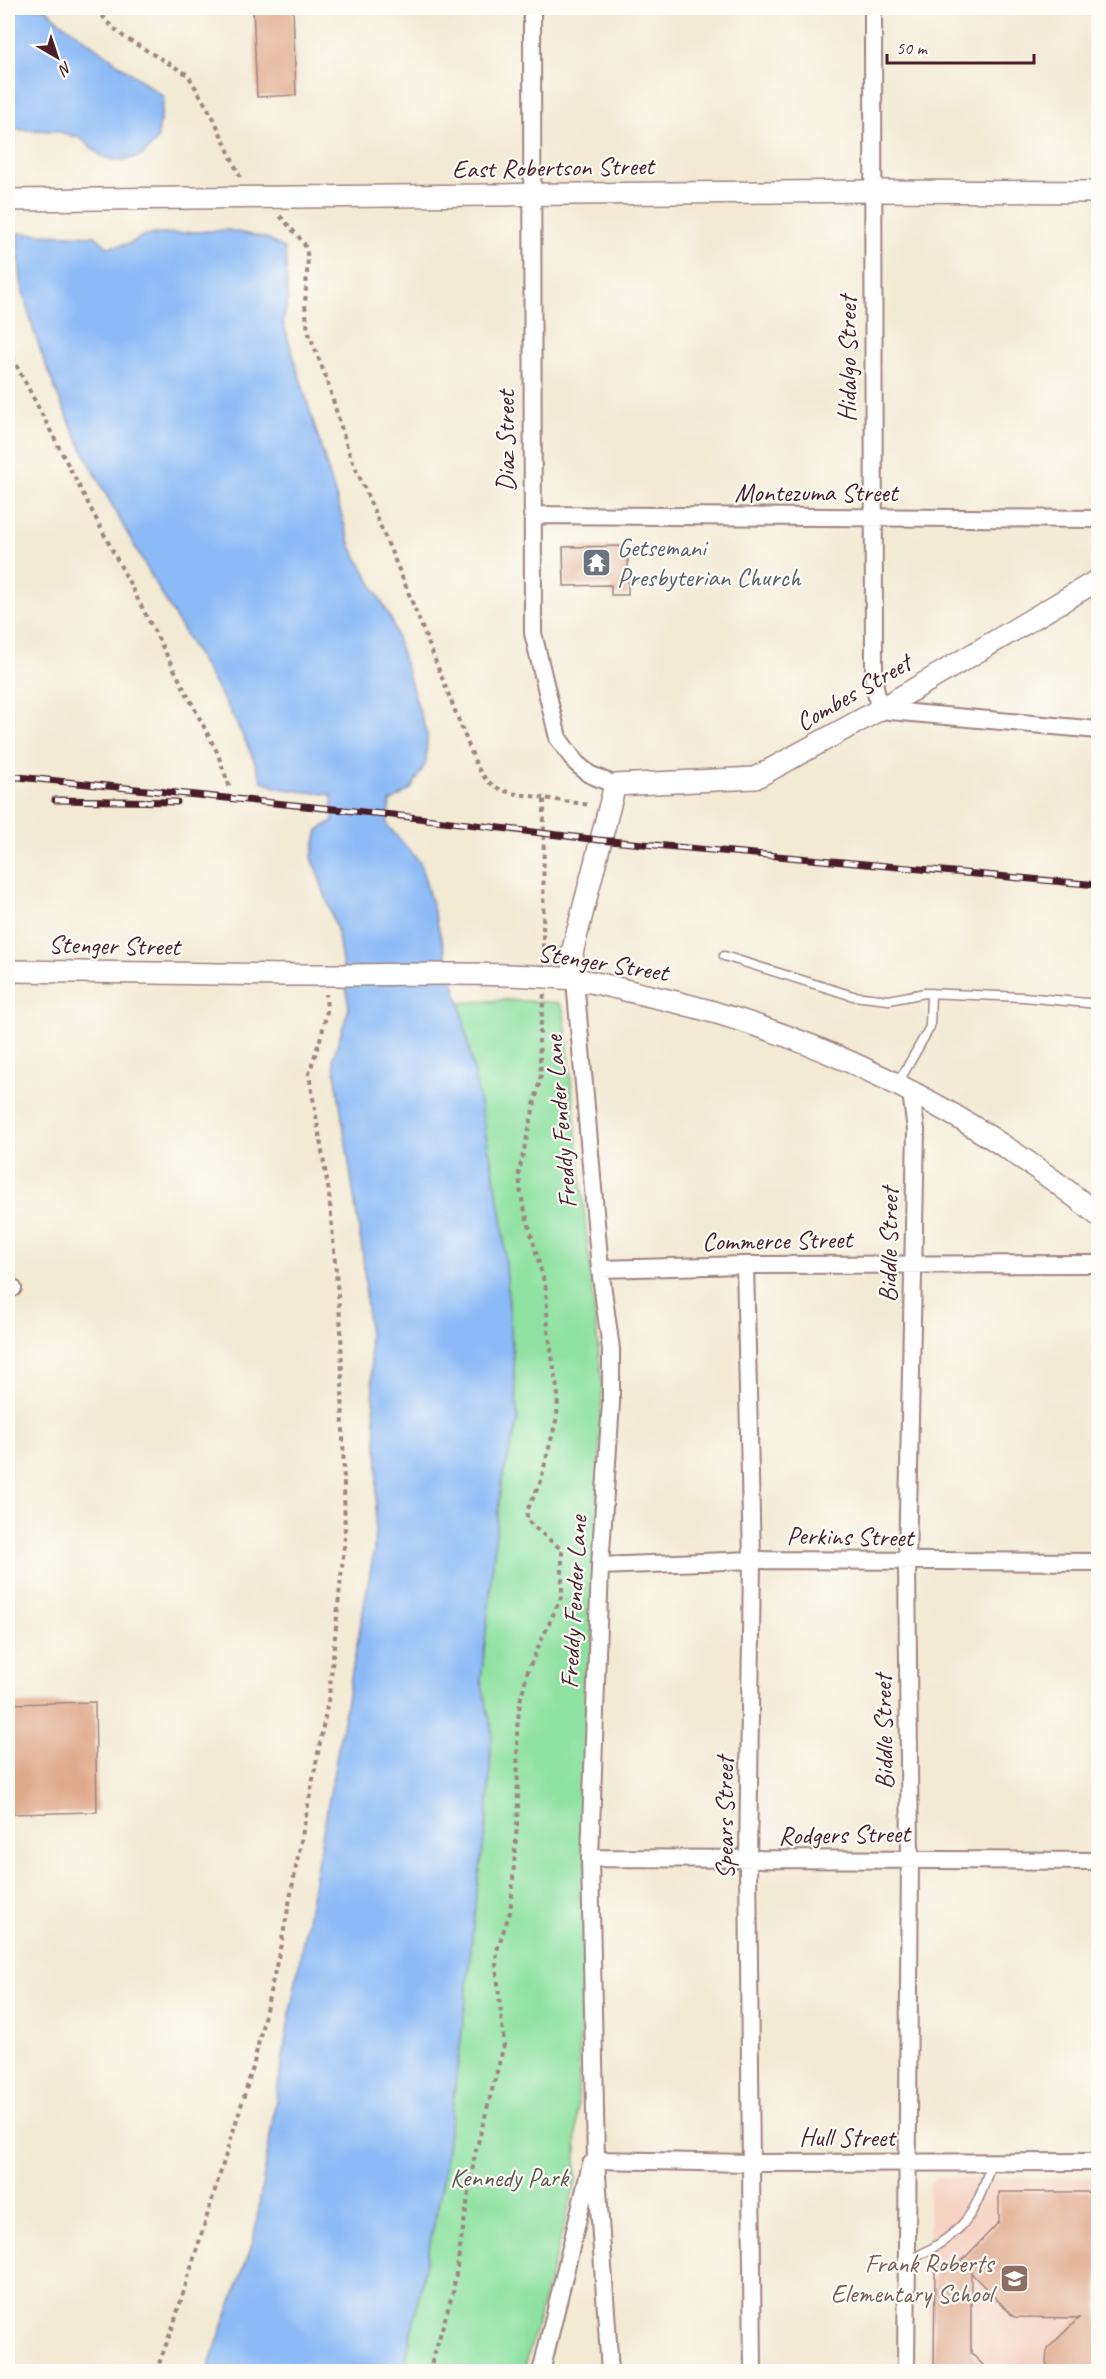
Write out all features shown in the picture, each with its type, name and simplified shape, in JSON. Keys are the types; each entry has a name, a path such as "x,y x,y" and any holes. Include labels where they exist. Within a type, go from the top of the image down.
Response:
{"street":[{"name":"Diaz Street","path":"532,8 533,633 558,738 576,763 589,774 615,784"},
{"name":"Hidalgo Street","path":"873,8 873,680 879,710"},
{"name":"East Robertson Street","path":"8,200 872,191 1098,192"},
{"name":"Montezuma Street","path":"532,515 1098,519"},
{"name":"Combes Street","path":"615,784 755,778 879,710 1098,580"},
{"path":"879,710 1098,730"},
{"path":"608,807 615,784"},
{"name":"Freddy Fender Lane","path":"608,807 572,953 600,1269 611,1349 611,1403 600,1566 590,1858 596,2160 610,2372"},
{"name":"Stenger Street","path":"8,970 325,975 456,973 575,980 692,1005 784,1033 847,1059 988,1134 1098,1215"},
{"name":"Biddle Street","path":"904,1089 916,1130 907,1563 910,1858 906,2372"},
{"name":"Commerce Street","path":"600,1269 746,1265 1098,1264"},
{"name":"Spears Street","path":"746,1265 752,1560 748,1861 753,2372"},
{"name":"Perkins Street","path":"600,1566 752,1560 907,1563 1098,1562"},
{"name":"Rodgers Street","path":"590,1858 748,1861 910,1858 1098,1861"},
{"path":"541,2372 591,2164 596,2160"},
{"name":"Hull Street","path":"596,2160 750,2163 1098,2162"}],"lane":[{"path":"724,956 853,996 890,1000 932,993 1024,997 1098,1004"},
{"path":"904,1089 930,1027 932,993"},
{"path":"906,2262 938,2246 953,2235 970,2216 982,2195 991,2162"}],"path":[{"path":"97,8 107,22 124,37 188,75 214,119 236,174 304,243 308,257 305,305 308,332 327,380 336,417 484,781 494,787 544,798 608,807"},
{"path":"8,349 217,752 230,788"},
{"path":"429,2372 453,2292 475,2154 504,2045 496,1964 497,1950 510,1912 513,1893 518,1810 517,1729 520,1701 528,1670 562,1595 562,1550 533,1526 528,1520 527,1511 540,1483 557,1417 558,1395 548,1330 546,1289 521,1196 519,1172 541,1075 539,1041 545,1003 541,923 544,798"},
{"path":"156,2372 174,2323 254,2067 329,1696 343,1582 345,1505 341,1329 329,1193 309,1074 327,1011 325,975"}],"shaded area":[{"name":"Frank Roberts Elementary School","path":"938,2178 1098,2178 1098,2371 929,2372 929,2184"}],"green space":[{"name":"Kennedy Park","path":"504,1000 559,1003 564,1012 602,1385 575,2185 524,2371 403,2372 442,2186 465,2008 476,1896 487,1821 492,1730 481,1681 501,1483 518,1421 502,1217 460,1003"}],"water":[{"path":"8,8 46,8 54,17 164,97 157,140 142,156 119,161 103,157 80,138 57,131 8,129"},
{"path":"228,230 266,238 285,249 288,300 283,322 351,546 391,619 427,735 426,763 411,789 390,802 387,825 420,862 462,1012 502,1217 518,1421 501,1483 481,1681 492,1730 487,1821 442,2186 403,2371 207,2371 253,2242 290,2013 374,1551 378,1459 363,1256 333,1058 349,1008 337,930 312,857 318,830 333,821 332,795 277,788 262,781 236,722 136,550 69,421 35,334 23,291 17,233 95,236 108,247 129,244 145,235"}],"building":[{"path":"253,8 293,8 296,95 257,97"},
{"name":"Getsemani Presbyterian Church","path":"628,546 628,595 611,595 611,585 564,586 563,547"},
{"path":"95,1702 97,1812 8,1814 8,1704"},
{"name":"Frank Roberts Elementary School","path":"999,2192 1098,2192 1098,2372 1053,2372 1046,2364 1047,2349 1079,2318 1014,2317 971,2273 971,2353 990,2372 934,2372 935,2266 957,2266 999,2222"}],"railway":[{"path":"8,776 393,815 599,840 1098,885"},
{"path":"55,800 177,802"}],"place":[{"name":"Getsemani Presbyterian Church","path":"596,562"},
{"name":"Frank Roberts Elementary School","path":"1014,2278"}]}
